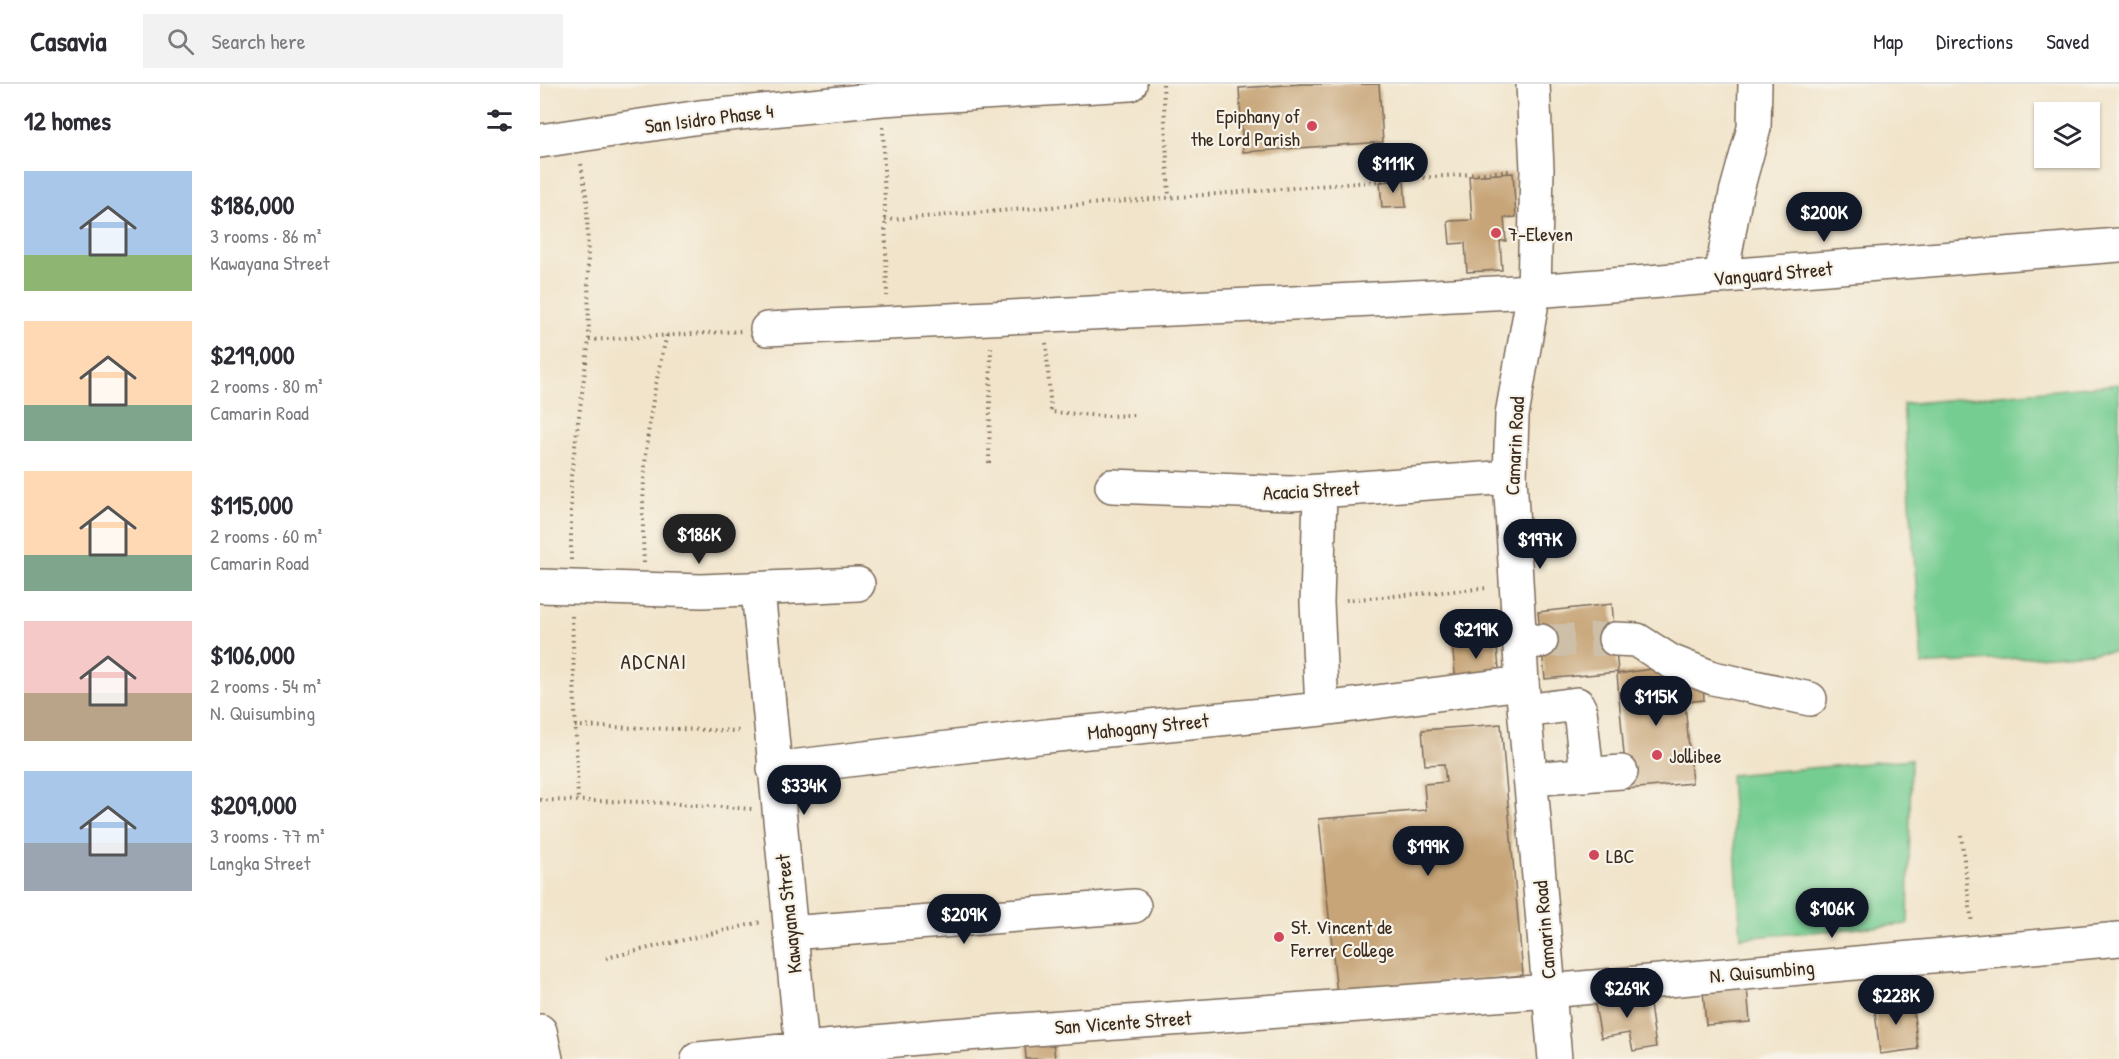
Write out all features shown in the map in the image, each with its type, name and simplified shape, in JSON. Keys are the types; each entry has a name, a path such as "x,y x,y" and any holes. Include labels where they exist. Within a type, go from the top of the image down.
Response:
{"street":[{"name":"San Isidro Phase 4","path":"540,141 700,117 882,99 1130,84"},
{"name":"Camarin Road","path":"1533,84 1536,169 1534,291 1512,415 1510,477 1516,585 1530,642 1523,697 1555,1059"},
{"path":"1721,278 1736,193 1754,128 1755,84"},
{"name":"Vanguard Street","path":"767,329 1534,291 2119,245"},
{"name":"Acacia Street","path":"1112,486 1266,493 1320,492 1510,477"},
{"path":"1320,492 1317,603 1322,709"},
{"path":"556,587 758,590 858,584"},
{"name":"Kawayana Street","path":"758,590 802,1053"},
{"path":"1615,639 1637,640 1670,661 1713,678 1810,699"},
{"name":"Mahogany Street","path":"774,769 1047,736 1322,709 1523,697 1577,704 1580,710 1587,775"},
{"path":"1530,779 1621,772"},
{"path":"789,924 1134,906"},
{"name":"N. Quisumbing","path":"1549,991 2119,939"},
{"name":"San Vicente Street","path":"698,1059 802,1053 1549,991"},
{"path":"540,1031 546,1059"}],"path":[{"path":"1163,84 1169,198"},
{"path":"882,99 888,323"},
{"path":"575,136 587,200 589,340 556,587 575,726 578,801"},
{"path":"885,220 1536,169"},
{"path":"1044,315 1051,412 1104,416 1137,415"},
{"path":"989,463 992,318"},
{"path":"589,340 767,329"},
{"path":"645,590 644,457 649,416 667,335"},
{"path":"1317,603 1516,585"},
{"path":"575,726 770,732"},
{"path":"540,800 778,811"},
{"path":"1961,835 1975,952"},
{"path":"606,958 789,924"}],"green space":[{"path":"2119,384 2119,651 1922,665 1903,404"},
{"path":"1911,759 1908,924 1741,938 1730,775"}],"building":[{"name":"Epiphany of the Lord Parish","path":"1302,84 1379,84 1383,142 1243,152 1239,88"},
{"path":"1513,173 1516,217 1504,218 1506,241 1500,241 1502,270 1467,272 1465,243 1450,244 1448,221 1472,220 1469,176"},
{"path":"1404,180 1406,207 1382,208 1380,182"},
{"path":"1612,604 1618,672 1545,679 1538,612"},
{"path":"1496,638 1500,679 1456,683 1452,642"},
{"path":"1659,668 1703,684 1704,700 1685,702 1692,783 1627,789 1617,674"},
{"path":"1501,724 1523,975 1337,994 1319,819 1426,810 1424,784 1446,782 1444,764 1425,765 1422,730"},
{"path":"1747,987 1750,1022 1706,1025 1703,991"},
{"path":"1648,991 1656,1047 1633,1051 1629,1033 1601,1038 1594,999"},
{"path":"1912,999 1918,1049 1880,1054 1874,1003"},
{"path":"1053,1042 1055,1059 1026,1059 1025,1045"}],"tunnel":[{"path":"1541,641 1615,639"}],"place":[{"name":"Epiphany of the Lord Parish","path":"1312,126"},
{"name":"7-Eleven","path":"1496,233"},
{"name":"Jollibee","path":"1657,755"},
{"name":"LBC","path":"1594,855"},
{"name":"St. Vincent de Ferrer College","path":"1279,937"}],"district":[{"name":"ADCNAI","path":"654,661"}]}
